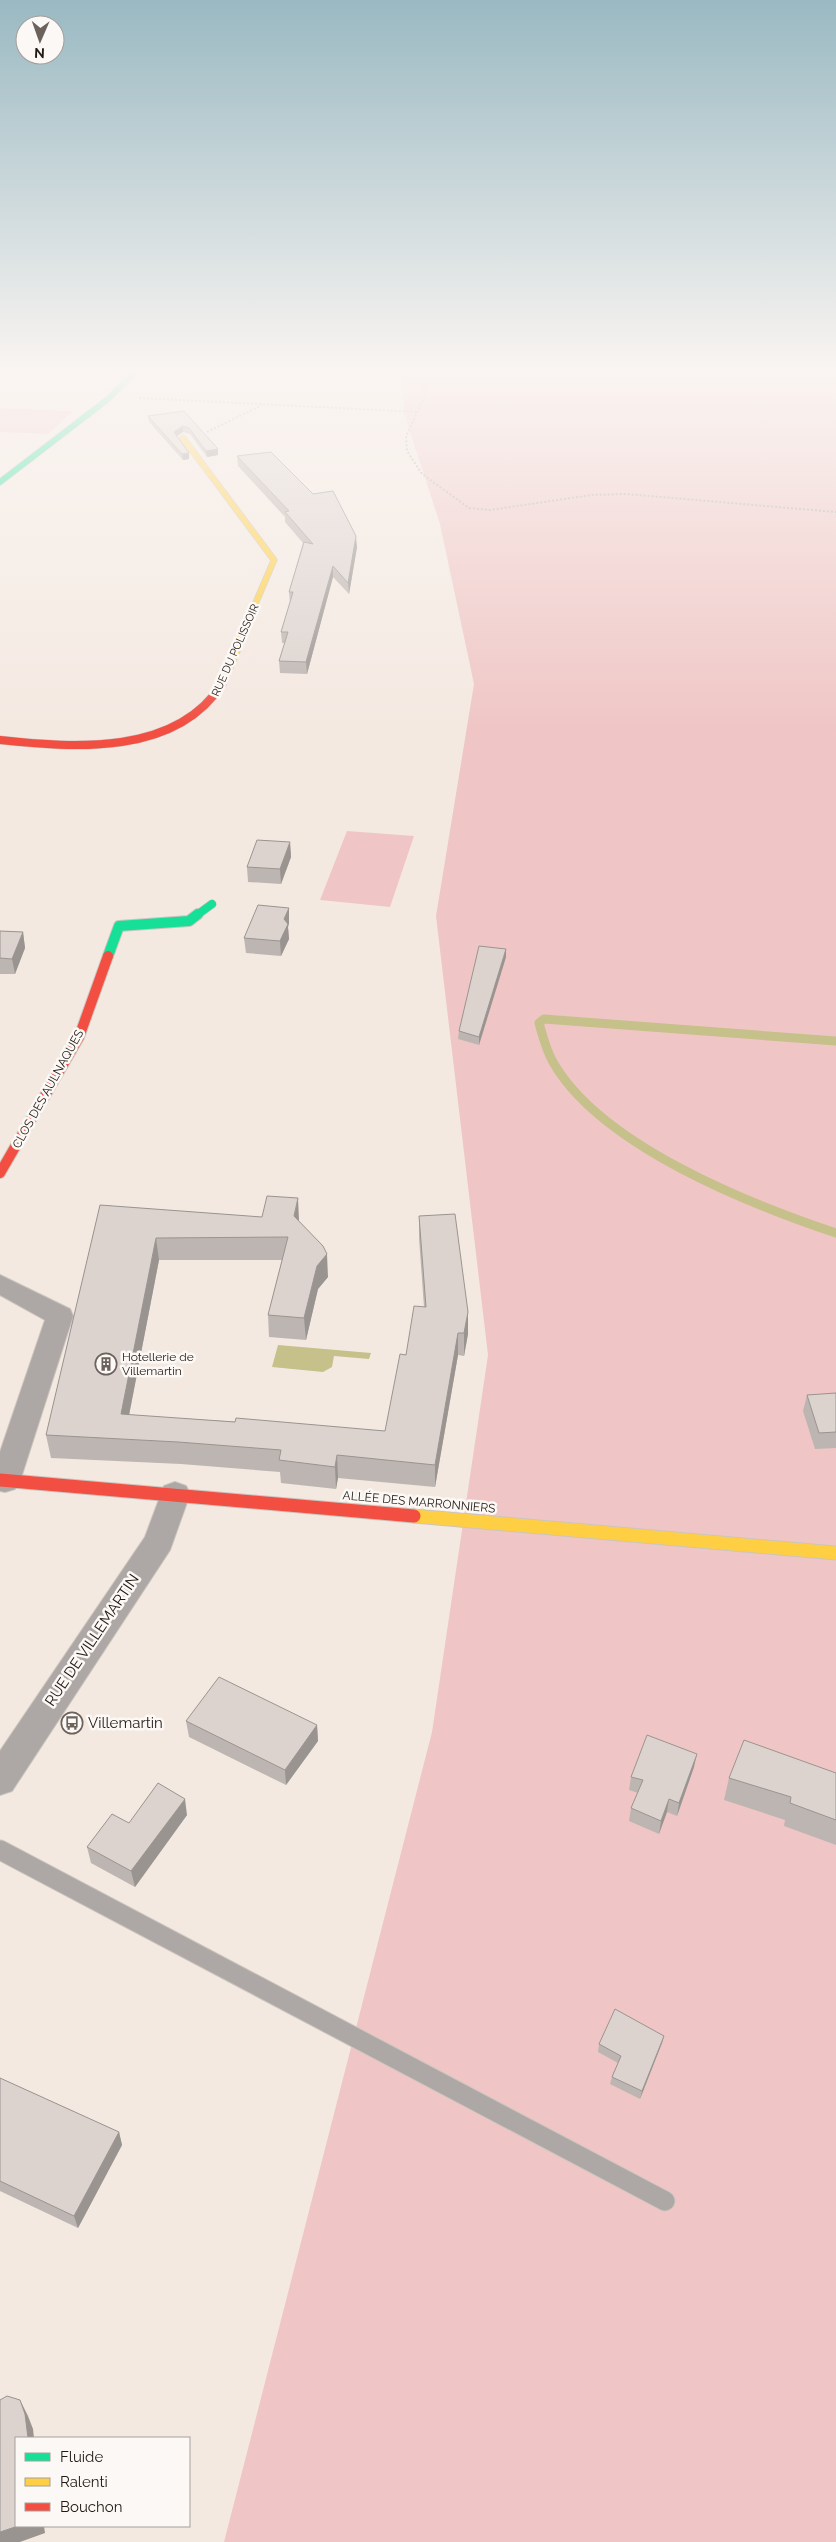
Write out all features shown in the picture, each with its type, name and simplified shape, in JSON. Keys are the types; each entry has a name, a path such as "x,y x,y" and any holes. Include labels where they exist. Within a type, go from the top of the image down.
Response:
{"street":[{"name":"RUE DU POLISSOIR","path":"0,740 61,746 110,743 141,737 173,728 196,716 217,696 274,560 222,490"},
{"name":"CLOS DES AULNAQUES","path":"0,1173 79,1037 119,926 189,921 212,904"},
{"path":"0,1284 60,1316 2,1480"},
{"name":"ALLÉE DES MARRONNIERS","path":"2,1480 836,1553"},
{"name":"RUE DE VILLEMARTIN","path":"0,1780 159,1541 175,1494"}],"lane":[{"path":"0,1850 666,2201"}],"path":[{"path":"444,490 469,508 490,510 607,494 626,494 836,512"}],"shaded area":[{"path":"429,490 836,490 836,2542 224,2542 432,1732 488,1355 436,916 474,684 440,524"},
{"path":"347,831 414,836 390,907 320,900"},
{"path":"278,1345 371,1353 369,1359 334,1356 332,1367 323,1372 272,1367"}],"building":[{"path":"269,490 309,490 313,494 333,491 356,536 348,583 333,566 306,662 279,661 288,632 281,632 293,592 289,592 304,542 313,544 285,512 289,511"},
{"path":"257,840 290,842 280,869 247,867"},
{"path":"258,905 289,908 284,919 288,924 280,941 244,938"},
{"path":"0,931 23,932 12,959 0,958"},
{"path":"479,946 506,949 479,1037 459,1031"},
{"path":"267,1196 298,1198 294,1216 323,1246 327,1254 317,1266 304,1318 268,1315 288,1237 156,1238 121,1414 235,1422 236,1418 385,1431 400,1354 406,1355 414,1306 426,1307 419,1216 455,1214 468,1312 464,1333 458,1333 435,1465 337,1455 335,1467 279,1460 281,1450 46,1435 100,1205 262,1217"},
{"path":"836,1393 836,1432 819,1433 807,1395"},
{"path":"219,1677 317,1725 285,1770 186,1721"},
{"path":"647,1735 697,1754 679,1803 669,1799 661,1821 631,1808 643,1780 631,1777"},
{"path":"744,1740 836,1773 836,1820 790,1803 791,1797 729,1778"},
{"path":"158,1783 185,1799 131,1871 87,1847 112,1814 129,1823"},
{"path":"615,2009 664,2036 642,2091 612,2077 621,2056 599,2044"},
{"path":"0,2078 119,2132 74,2216 0,2181"},
{"path":"7,2396 20,2400 25,2414 28,2437 15,2437 15,2527 0,2532 0,2400"}],"waterway":[{"path":"836,1041 544,1019 539,1023 553,1062 575,1092 605,1120 640,1145 680,1168 721,1188 762,1206 836,1233"}],"traffic: fast":[{"path":"108,956 119,926 189,921 212,904"}],"traffic: slow":[{"path":"222,490 274,560 222,684"},
{"path":"414,1516 836,1553"}],"traffic: jam":[{"path":"0,740 62,746 129,740 175,726 195,715 211,701 222,684"},
{"path":"0,1173 79,1037 108,956"},
{"path":"0,1480 414,1516"}],"place":[{"name":"Hotellerie de Villemartin","path":"106,1364"},
{"name":"Villemartin","path":"72,1723"}]}
